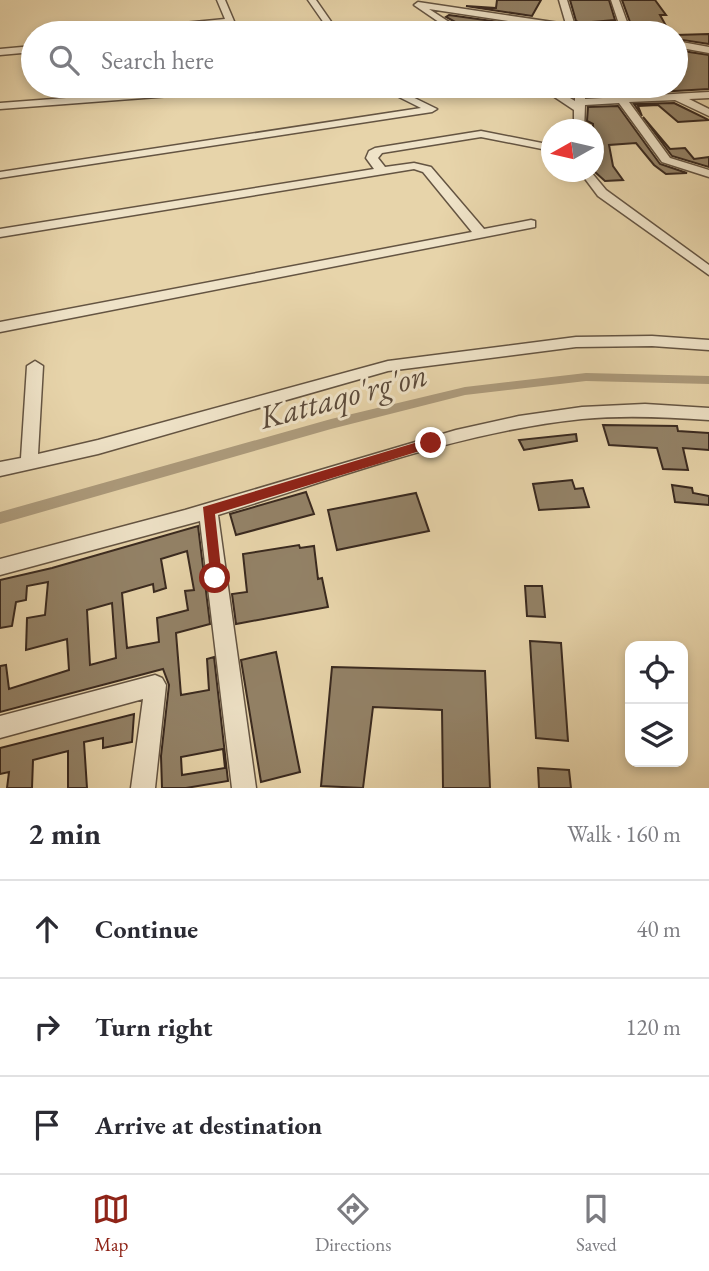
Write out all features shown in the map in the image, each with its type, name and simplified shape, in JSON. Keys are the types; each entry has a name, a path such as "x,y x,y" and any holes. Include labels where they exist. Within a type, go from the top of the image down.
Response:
{"street":[{"path":"221,0 230,21"},
{"path":"312,0 327,21"},
{"path":"562,0 568,21"},
{"path":"615,0 622,21"},
{"path":"413,3 515,21"},
{"path":"413,3 442,21"},
{"path":"688,46 709,50"},
{"path":"0,52 21,49"},
{"path":"688,97 709,95"},
{"path":"0,106 104,98"},
{"path":"0,175 432,109 408,98"},
{"path":"565,98 580,106 679,98 709,113"},
{"path":"579,119 580,98"},
{"path":"623,101 666,160 709,174"},
{"path":"381,170 372,158 373,153 379,150 481,134 541,146"},
{"path":"0,233 414,166 427,169 481,234"},
{"path":"593,182 602,193 709,271"},
{"path":"0,327 531,224"},
{"path":"694,260 709,258"},
{"path":"0,469 98,447 388,366 576,342 652,341 709,345"},
{"path":"29,462 35,366"},
{"path":"0,568 208,511 377,458 486,430 606,413 709,414"},
{"path":"208,511 244,788"},
{"path":"0,727 155,685 143,788"}],"building":[{"path":"497,0 541,0 532,16 466,6 496,8"},
{"path":"570,0 609,0 615,20 576,21"},
{"path":"622,0 655,0 666,15 660,15 663,21 630,21"},
{"path":"449,15 492,21 453,21 446,17"},
{"path":"709,34 709,44 688,41 688,35"},
{"path":"688,52 709,55 709,89 688,90"},
{"path":"674,103 709,120 678,122 658,105 638,106 642,116 634,104"},
{"path":"618,106 660,164 687,173 666,174 654,165 636,143 609,145 613,166 623,180 605,181 604,119 587,119 588,107"},
{"path":"643,117 670,149 685,148 694,159 709,157 709,167 672,156"},
{"path":"603,425 677,426 678,431 709,433 709,450 683,448 688,470 663,469 657,448 609,445"},
{"path":"576,434 577,441 524,450 519,440"},
{"path":"572,480 575,489 583,488 589,507 539,510 533,484"},
{"path":"672,485 692,488 693,493 709,496 709,505 675,502"},
{"path":"306,492 314,514 236,535 230,514"},
{"path":"416,493 429,531 337,550 328,510"},
{"path":"198,526 210,624 176,633 181,695 209,690 207,659 214,657 228,781 186,788 162,788 161,756 169,685 163,669 0,712 0,666 6,665 9,689 69,670 67,639 26,650 27,618 45,615 48,582 27,586 26,600 16,602 12,626 0,628 0,580 52,568","holes":["187,551 194,590 185,591 188,610 157,618 159,642 127,648 122,593 153,584 154,592 166,588 161,559","112,603 116,658 90,665 87,610","223,749 225,768 182,775 181,757"]},
{"path":"299,545 300,548 314,546 318,579 322,578 328,607 236,624 232,594 247,592 243,554"},
{"path":"525,586 542,586 545,617 527,616"},
{"path":"530,641 561,643 568,741 536,738"},
{"path":"276,652 300,772 261,782 241,660"},
{"path":"332,667 485,671 490,788 443,788 442,710 373,707 363,788 321,786"},
{"path":"134,714 132,742 103,748 103,738 84,742 87,788 68,788 68,751 33,760 32,788 7,788 9,772 0,774 0,748"},
{"path":"538,768 569,770 571,788 539,788"}],"waterway":[{"name":"Kattaqo'rg'on","path":"0,518 331,424 465,391 586,377 709,380"}],"route":[{"path":"215,578 208,511 431,443"}]}
